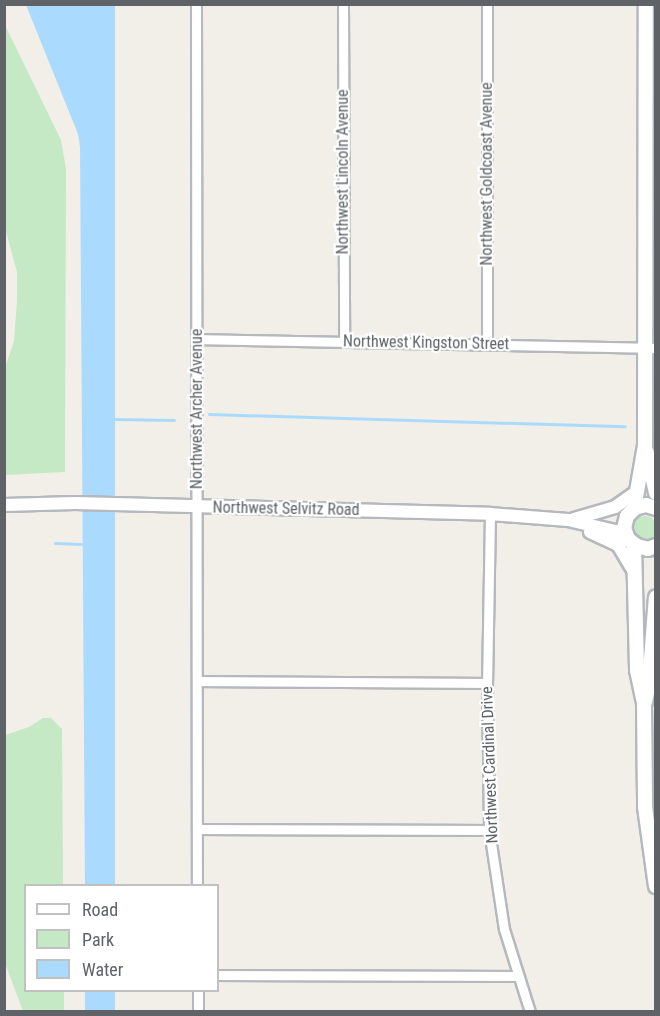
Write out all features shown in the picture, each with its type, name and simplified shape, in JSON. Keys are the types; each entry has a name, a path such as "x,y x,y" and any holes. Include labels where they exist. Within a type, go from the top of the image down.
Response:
{"main road":[{"path":"646,4 651,348 645,445 632,510 624,528 631,542 635,573 637,670 644,704 645,807 656,886"},
{"path":"645,445 656,493"},
{"path":"632,510 646,505 656,508"},
{"path":"631,542 648,549 656,546"},
{"path":"644,704 653,664 656,597"}],"street":[{"name":"Northwest Archer Avenue","path":"196,4 197,884"},
{"name":"Northwest Lincoln Avenue","path":"342,4 344,340"},
{"name":"Northwest Goldcoast Avenue","path":"487,4 487,344"},
{"name":"Northwest Kingston Street","path":"196,339 344,340 651,348"},
{"path":"572,520 615,507 635,493"},
{"name":"Northwest Selvitz Road","path":"4,505 75,503 490,514 572,520 615,531 631,542"},
{"name":"Northwest Selvitz Road","path":"572,520 632,510"},
{"name":"Northwest Cardinal Drive","path":"490,514 487,683 489,830 504,929 517,976 530,1011"},
{"path":"572,520 618,545 635,573"},
{"path":"197,681 487,683"},
{"path":"197,829 489,830"},
{"path":"219,975 517,976"},
{"path":"198,992 198,1011"}],"green space":[{"path":"4,23 61,140 66,169 65,472 5,475 5,368 14,341 17,272 4,224"},
{"path":"645,516 654,519 657,528 654,537 645,540 636,537 633,528 636,519"},
{"path":"43,718 51,718 62,729 63,884 24,884 24,992 64,992 64,1011 23,1011 5,963 5,735 29,727"}],"water":[{"path":"26,5 115,5 115,884 85,884 80,147 78,134"},
{"path":"85,992 115,992 115,1011 85,1011"}],"waterway":[{"path":"209,414 625,426"},
{"path":"113,419 174,420"},
{"path":"55,543 81,544"}]}
